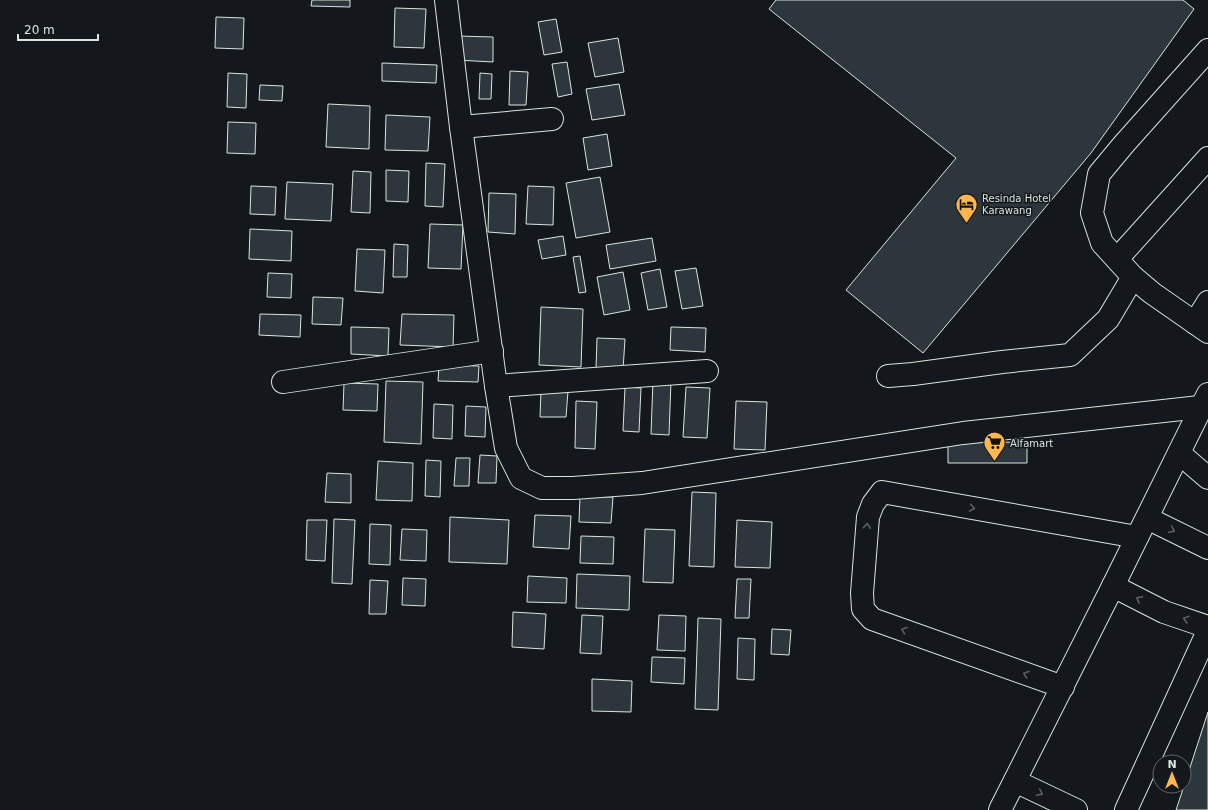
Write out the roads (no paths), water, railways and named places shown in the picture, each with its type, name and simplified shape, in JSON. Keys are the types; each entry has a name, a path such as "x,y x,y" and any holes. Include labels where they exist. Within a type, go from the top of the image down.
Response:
{"street":[{"path":"446,0 461,127 496,386 506,448 521,478 542,488 573,488 642,483 963,434 1204,400"},
{"path":"1208,50 1099,174 1092,212 1102,243 1134,277 1152,293 1201,327 1208,302"},
{"path":"461,127 552,119"},
{"path":"1117,259 1208,158"},
{"path":"888,376 1070,355 1108,319 1134,277"},
{"path":"283,382 492,351"},
{"path":"496,386 707,371"},
{"path":"1000,810 1114,586 1204,400"},
{"path":"1179,452 1208,478"},
{"path":"1063,687 872,619 863,609 862,593 868,517 873,504 882,492 1138,537"},
{"path":"1147,518 1208,548"},
{"path":"1114,586 1164,612 1208,627"},
{"path":"1126,810 1208,631"},
{"path":"1015,781 1076,810"}],"place":[{"name":"Resinda Hotel Karawang","path":"966,224"},
{"name":"Alfamart","path":"994,462"}]}
